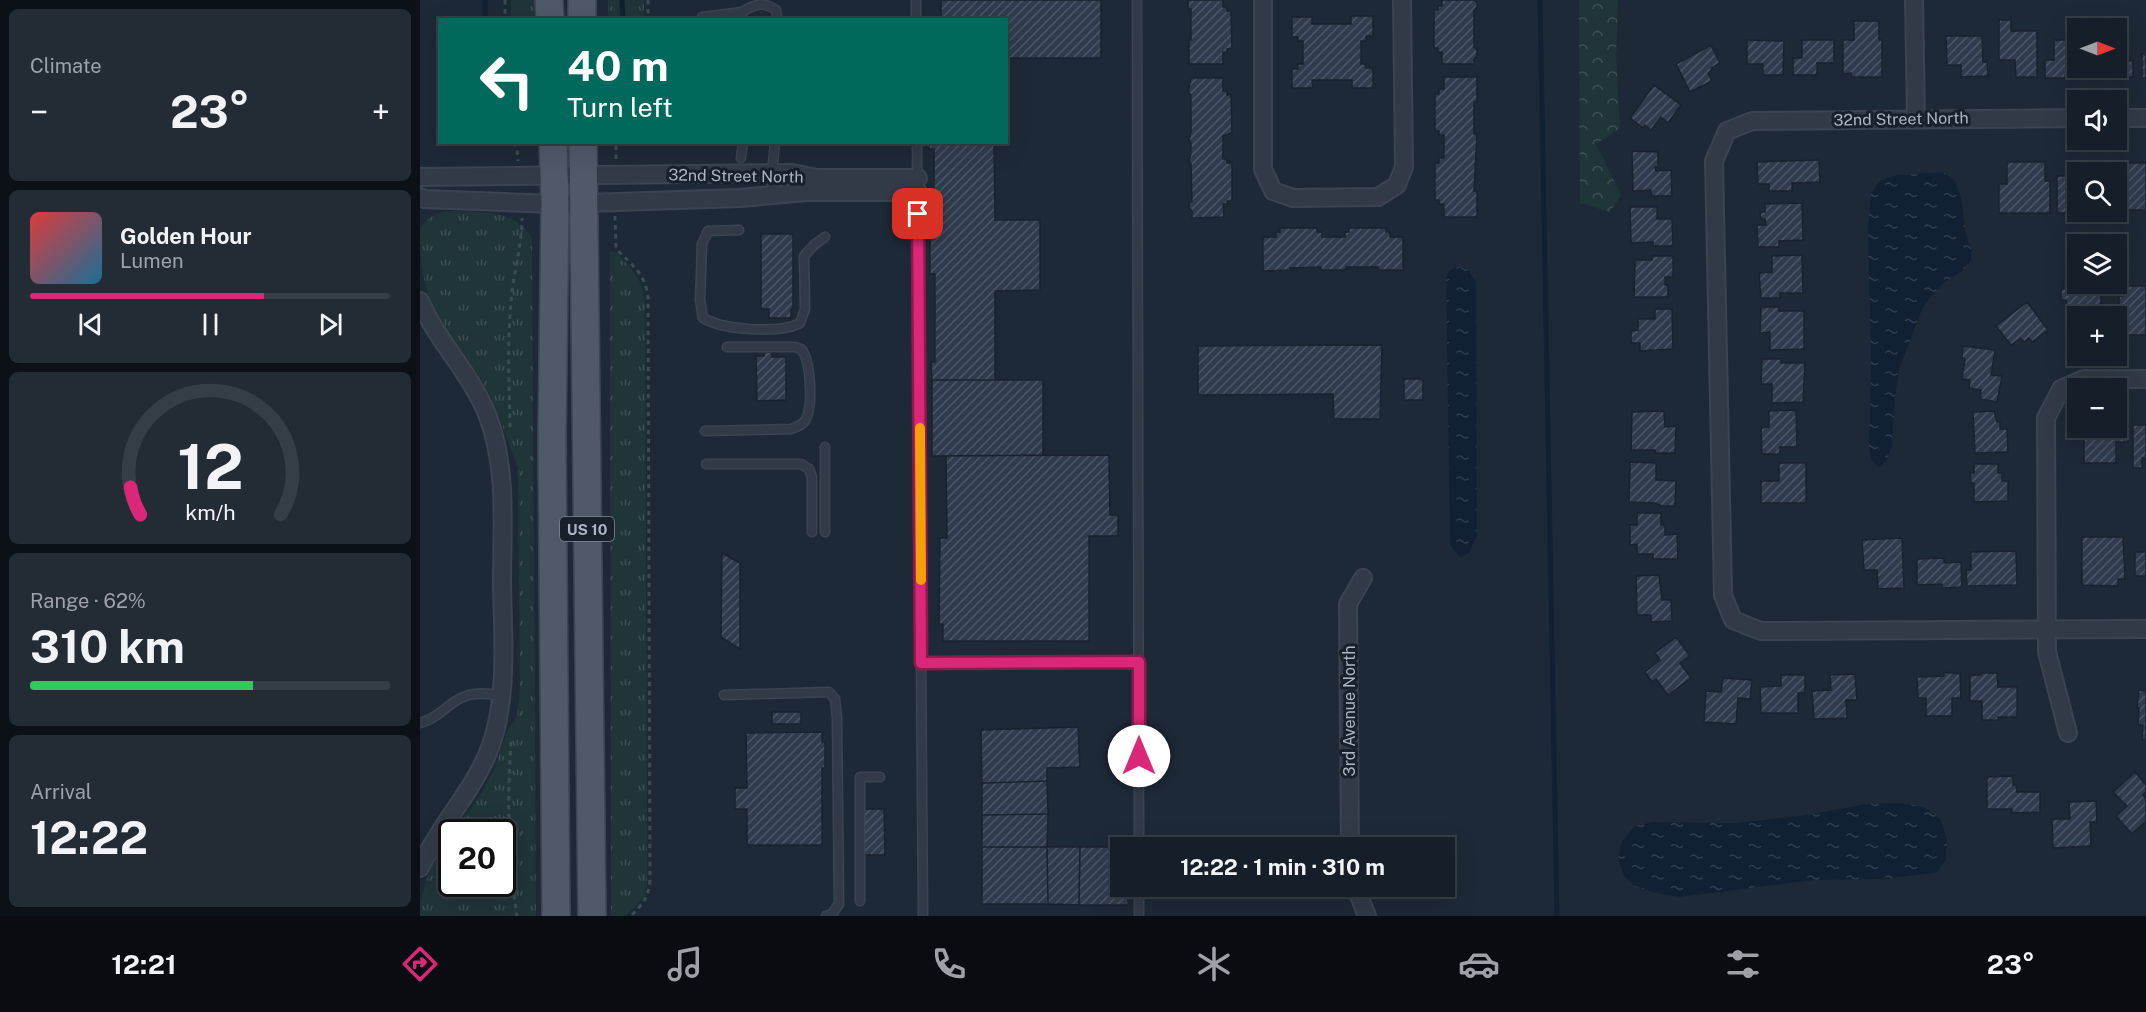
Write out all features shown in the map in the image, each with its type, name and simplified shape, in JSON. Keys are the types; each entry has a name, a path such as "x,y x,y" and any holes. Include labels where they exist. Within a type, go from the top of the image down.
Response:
{"main road":[{"path":"549,0 550,18"},
{"path":"582,0 582,18"},
{"name":"US 10","path":"553,144 555,204 552,440 556,916"},
{"name":"US 10","path":"583,144 592,916"}],"street":[{"path":"1263,0 1263,169 1273,191 1293,198 1377,197 1397,185 1404,168 1402,0"},
{"path":"1914,0 1916,118"},
{"name":"32nd Street North","path":"2046,629 1761,631 1733,620 1723,595 1714,161 1728,131 1752,121 2067,118"},
{"path":"2127,118 2146,118"},
{"name":"32nd Street North","path":"420,177 792,173 817,178 918,185"},
{"name":"32nd Street North","path":"420,197 555,204 740,198 918,185"},
{"path":"420,301 438,337 479,396 487,415 498,456 502,514 503,661 496,727 488,754 475,778 428,849 420,868"},
{"path":"2068,734 2047,652 2046,418 2061,389 2084,379 2146,379"},
{"name":"3rd Avenue North","path":"1350,837 1348,604 1363,578"},
{"path":"2046,629 2146,629"},
{"path":"1359,897 1367,916"}],"lane":[{"path":"916,0 916,18"},
{"path":"1137,0 1139,837"},
{"path":"702,17 742,16 752,6 761,3 776,10 778,18"},
{"path":"741,158 743,144"},
{"path":"772,195 775,144"},
{"path":"918,144 923,916"},
{"path":"739,230 708,231 702,244 700,300 704,318 712,323 735,328 791,328 800,323 805,309 804,256 825,237"},
{"path":"705,431 791,429 800,426 806,420 809,407 808,362 801,349 795,347 727,347"},
{"path":"825,447 825,532"},
{"path":"706,464 801,464 808,469 812,477 812,532"},
{"path":"921,663 1139,662"},
{"path":"724,695 829,692 835,699 839,904 832,914 826,916"},
{"path":"420,723 434,718 466,696 500,695"},
{"path":"860,901 860,777 880,777"},
{"path":"1139,897 1139,916"}],"path":[{"path":"505,0 505,18"},
{"path":"648,0 648,18"},
{"path":"616,201 616,249 638,271 646,283 648,297 650,880 648,894 643,904 631,916"}],"green space":[{"path":"511,0 534,0 535,18 511,18"},
{"path":"608,0 644,0 644,18 608,18"},
{"path":"1579,0 1618,0 1616,55 1620,128 1596,144 1621,195 1610,212 1580,203"},
{"path":"443,212 497,214 517,222 532,238 536,916 420,916 426,883 438,854 438,897 516,897 516,819 462,819 478,799 494,770 508,729 517,717 520,689 518,468 489,392 445,330 425,283 421,263 421,228 427,220"},
{"path":"610,251 616,252 640,282 645,305 647,882 645,896 626,916 611,916"}],"water":[{"path":"1943,172 1955,181 1961,197 1966,235 1971,248 1971,260 1963,270 1941,285 1923,307 1899,369 1892,446 1887,460 1879,468 1871,459 1869,446 1871,364 1868,227 1871,193 1880,181 1892,176"},
{"path":"1455,267 1467,268 1476,282 1477,535 1469,553 1461,558 1450,545 1446,275"},
{"path":"1903,803 1926,808 1941,820 1947,840 1946,860 1936,873 1882,879 1814,880 1680,897 1634,886 1623,874 1618,858 1622,841 1635,826 1653,822 1735,823 1807,815 1866,804"}],"building":[{"path":"941,0 1101,0 1101,58 1008,58 1008,18 941,18"},
{"path":"1188,0 1223,0 1223,7 1231,11 1232,49 1223,52 1223,64 1189,64 1191,9 1188,9"},
{"path":"1442,0 1474,0 1477,2 1474,10 1474,47 1477,50 1477,56 1474,64 1442,64 1442,52 1434,48 1434,10 1442,6"},
{"path":"1351,16 1373,16 1373,36 1366,36 1366,41 1361,41 1361,64 1366,64 1366,68 1373,68 1373,88 1352,88 1352,80 1312,80 1313,88 1292,88 1292,69 1298,69 1298,64 1303,64 1303,41 1298,41 1298,37 1292,37 1292,17 1312,17 1312,24 1351,24"},
{"path":"1999,20 2011,20 2011,31 2037,31 2037,77 2016,77 2015,60 1999,60"},
{"path":"1854,21 1879,21 1879,40 1882,40 1882,77 1851,77 1851,73 1843,74 1843,40 1854,40"},
{"path":"1946,36 1982,36 1983,62 1987,62 1988,76 1961,77 1961,65 1947,65"},
{"path":"2127,38 2128,61 2133,61 2133,77 2127,77"},
{"path":"1747,40 1784,41 1783,75 1763,75 1763,64 1747,64"},
{"path":"1802,40 1834,40 1834,63 1817,63 1817,75 1793,75 1793,58 1802,58"},
{"path":"2054,40 2067,40 2065,78 2045,78 2045,60 2054,60"},
{"path":"1711,45 1720,63 1711,68 1712,70 1708,73 1712,81 1690,92 1676,64"},
{"path":"2142,54 2146,54 2146,78 2142,78"},
{"path":"1444,77 1477,77 1477,102 1474,102 1474,134 1477,134 1474,191 1477,191 1477,217 1444,217 1444,204 1439,204 1439,200 1435,200 1435,163 1439,163 1439,158 1444,158 1444,135 1439,135 1439,131 1435,131 1435,94 1439,94 1439,89 1444,89"},
{"path":"1191,78 1223,78 1223,91 1227,91 1227,95 1231,94 1232,133 1223,136 1223,159 1227,159 1227,163 1232,163 1232,201 1223,204 1224,217 1192,218 1192,211 1189,208 1189,203 1192,201 1189,161 1191,95 1188,92"},
{"path":"1654,85 1681,105 1668,123 1661,117 1651,130 1645,125 1643,128 1630,118"},
{"path":"929,144 994,144 995,220 1040,220 1040,290 995,291 995,380 932,380 931,362 935,362 935,274 930,274 930,236 934,236 934,149 929,149"},
{"path":"1632,151 1658,152 1656,171 1671,170 1672,196 1651,196 1651,190 1633,191"},
{"path":"1819,160 1820,182 1792,183 1792,191 1769,191 1769,184 1758,184 1757,162"},
{"path":"2007,162 2045,162 2045,181 2050,181 2050,213 1999,213 1999,184 2007,184"},
{"path":"2127,163 2146,163 2146,210 2127,210"},
{"path":"2057,176 2067,176 2067,213 2057,213"},
{"path":"1802,203 1803,240 1779,241 1779,247 1758,247 1757,225 1766,225 1765,219 1761,219 1760,212 1765,212 1765,204"},
{"path":"1630,207 1657,207 1657,219 1672,219 1673,246 1653,246 1653,242 1631,243"},
{"path":"1280,228 1317,228 1317,232 1322,232 1322,237 1345,237 1345,232 1349,232 1349,228 1386,228 1386,232 1390,232 1390,237 1403,237 1403,270 1346,267 1346,270 1321,270 1321,267 1263,271 1263,237 1276,237 1276,232 1280,232"},
{"path":"761,234 793,234 791,318 769,318 769,309 761,309"},
{"path":"1802,255 1803,293 1780,293 1780,298 1761,298 1759,273 1772,272 1772,256"},
{"path":"1652,256 1673,256 1673,277 1665,277 1668,297 1634,297 1635,260 1652,260"},
{"path":"2064,280 2067,280 2067,294 2101,294 2101,306 2067,306 2066,329 2066,300 2061,300 2061,289 2064,289"},
{"path":"2127,286 2146,286 2146,335 2127,335 2127,306 2119,305 2119,296 2127,294"},
{"path":"2027,302 2048,330 2032,342 2029,338 2024,342 2021,338 2011,345 1996,326"},
{"path":"1761,307 1779,307 1779,311 1804,311 1804,349 1770,350 1770,332 1760,333"},
{"path":"1655,309 1672,309 1673,349 1640,351 1640,343 1631,343 1631,331 1638,330 1638,319 1655,319"},
{"path":"1382,345 1380,419 1334,419 1333,394 1198,395 1198,346"},
{"path":"1963,346 1995,350 1991,375 2002,376 1997,402 1980,399 1981,390 1969,388 1970,380 1962,379 1965,359 1962,358"},
{"path":"764,352 772,352 772,357 786,357 786,400 757,401 756,356 764,356"},
{"path":"1762,359 1781,359 1781,363 1805,363 1803,402 1772,403 1772,384 1761,384"},
{"path":"1404,379 1423,379 1423,400 1404,400"},
{"path":"932,380 1043,380 1043,455 932,456"},
{"path":"1796,410 1797,447 1780,447 1780,454 1762,454 1761,428 1769,427 1769,411"},
{"path":"1664,411 1665,427 1676,426 1675,453 1631,450 1632,412"},
{"path":"1994,411 1997,422 2000,422 2000,429 2007,429 2008,452 1975,453 1973,412"},
{"path":"2128,421 2128,442 2116,442 2116,463 2084,463 2084,438 2127,438"},
{"path":"2133,425 2146,425 2146,458 2142,458 2142,468 2133,468"},
{"path":"1109,455 1110,515 1118,515 1118,536 1089,536 1089,641 943,641 943,624 939,624 940,538 947,538 946,456"},
{"path":"1630,462 1656,463 1656,480 1676,481 1675,506 1629,502"},
{"path":"1779,463 1806,463 1806,503 1761,503 1761,481 1779,481"},
{"path":"1974,464 1998,464 1998,473 2002,473 2002,481 2008,481 2008,501 1974,502 1974,483 1971,483 1970,473 1974,473"},
{"path":"1637,513 1661,513 1661,525 1665,525 1665,535 1677,534 1678,559 1653,559 1653,554 1637,554 1637,544 1630,545 1630,525 1637,525"},
{"path":"2082,537 2123,537 2125,579 2118,579 2118,586 2082,585"},
{"path":"1902,538 1904,588 1878,589 1877,570 1864,570 1862,540"},
{"path":"2016,551 2017,585 1967,586 1966,570 1971,570 1971,552"},
{"path":"2135,552 2146,552 2146,576 2135,576"},
{"path":"722,553 740,563 740,649 721,637"},
{"path":"1944,558 1944,563 1961,562 1962,587 1942,588 1942,584 1917,585 1917,559"},
{"path":"1659,575 1662,600 1671,600 1672,621 1651,622 1651,615 1637,615 1636,576"},
{"path":"1676,637 1690,656 1680,663 1691,678 1668,695 1656,679 1652,682 1645,672 1660,660 1655,653"},
{"path":"1944,672 1960,674 1961,698 1952,698 1952,716 1926,716 1926,698 1918,698 1917,677 1944,676"},
{"path":"1981,673 1997,673 1998,687 2017,687 2017,717 1982,720 1982,701 1970,701 1970,675 1981,675"},
{"path":"1855,674 1857,700 1846,700 1847,718 1814,719 1812,691 1831,690 1830,675"},
{"path":"1781,675 1805,675 1805,693 1798,693 1798,713 1761,713 1760,687 1781,686"},
{"path":"1723,678 1752,680 1750,699 1738,698 1736,724 1704,722 1706,691 1721,692"},
{"path":"2139,690 2146,691 2146,740 2142,740 2143,725 2138,725 2139,708 2137,708"},
{"path":"772,712 801,712 801,724 772,724"},
{"path":"1078,727 1080,767 1047,768 1047,781 982,783 981,730"},
{"path":"822,732 822,742 825,742 825,768 822,768 822,845 747,845 747,809 735,809 735,788 747,788 746,733"},
{"path":"2135,772 2146,785 2146,792 2143,795 2146,799 2146,821 2132,834 2116,816 2127,806 2113,792"},
{"path":"2013,776 2013,785 2016,785 2017,792 2040,792 2040,812 2012,813 2012,809 1987,809 1987,777"},
{"path":"1047,781 1048,814 982,815 982,783"},
{"path":"2096,801 2097,822 2090,822 2091,846 2053,848 2052,819 2070,819 2069,802"},
{"path":"863,809 884,809 885,855 863,855"},
{"path":"1048,814 1047,847 982,847 982,815"},
{"path":"982,847 1047,847 1048,904 982,904"},
{"path":"1047,847 1080,847 1079,905 1048,904"},
{"path":"1080,847 1110,847 1110,897 1128,897 1128,905 1079,905"}],"waterway":[{"path":"485,0 485,18"},
{"path":"622,0 623,18"},
{"path":"1540,0 1557,916"}],"slow traffic":[{"path":"920,428 921,580"}],"route":[{"path":"918,214 921,663 1139,662 1139,756"}]}
